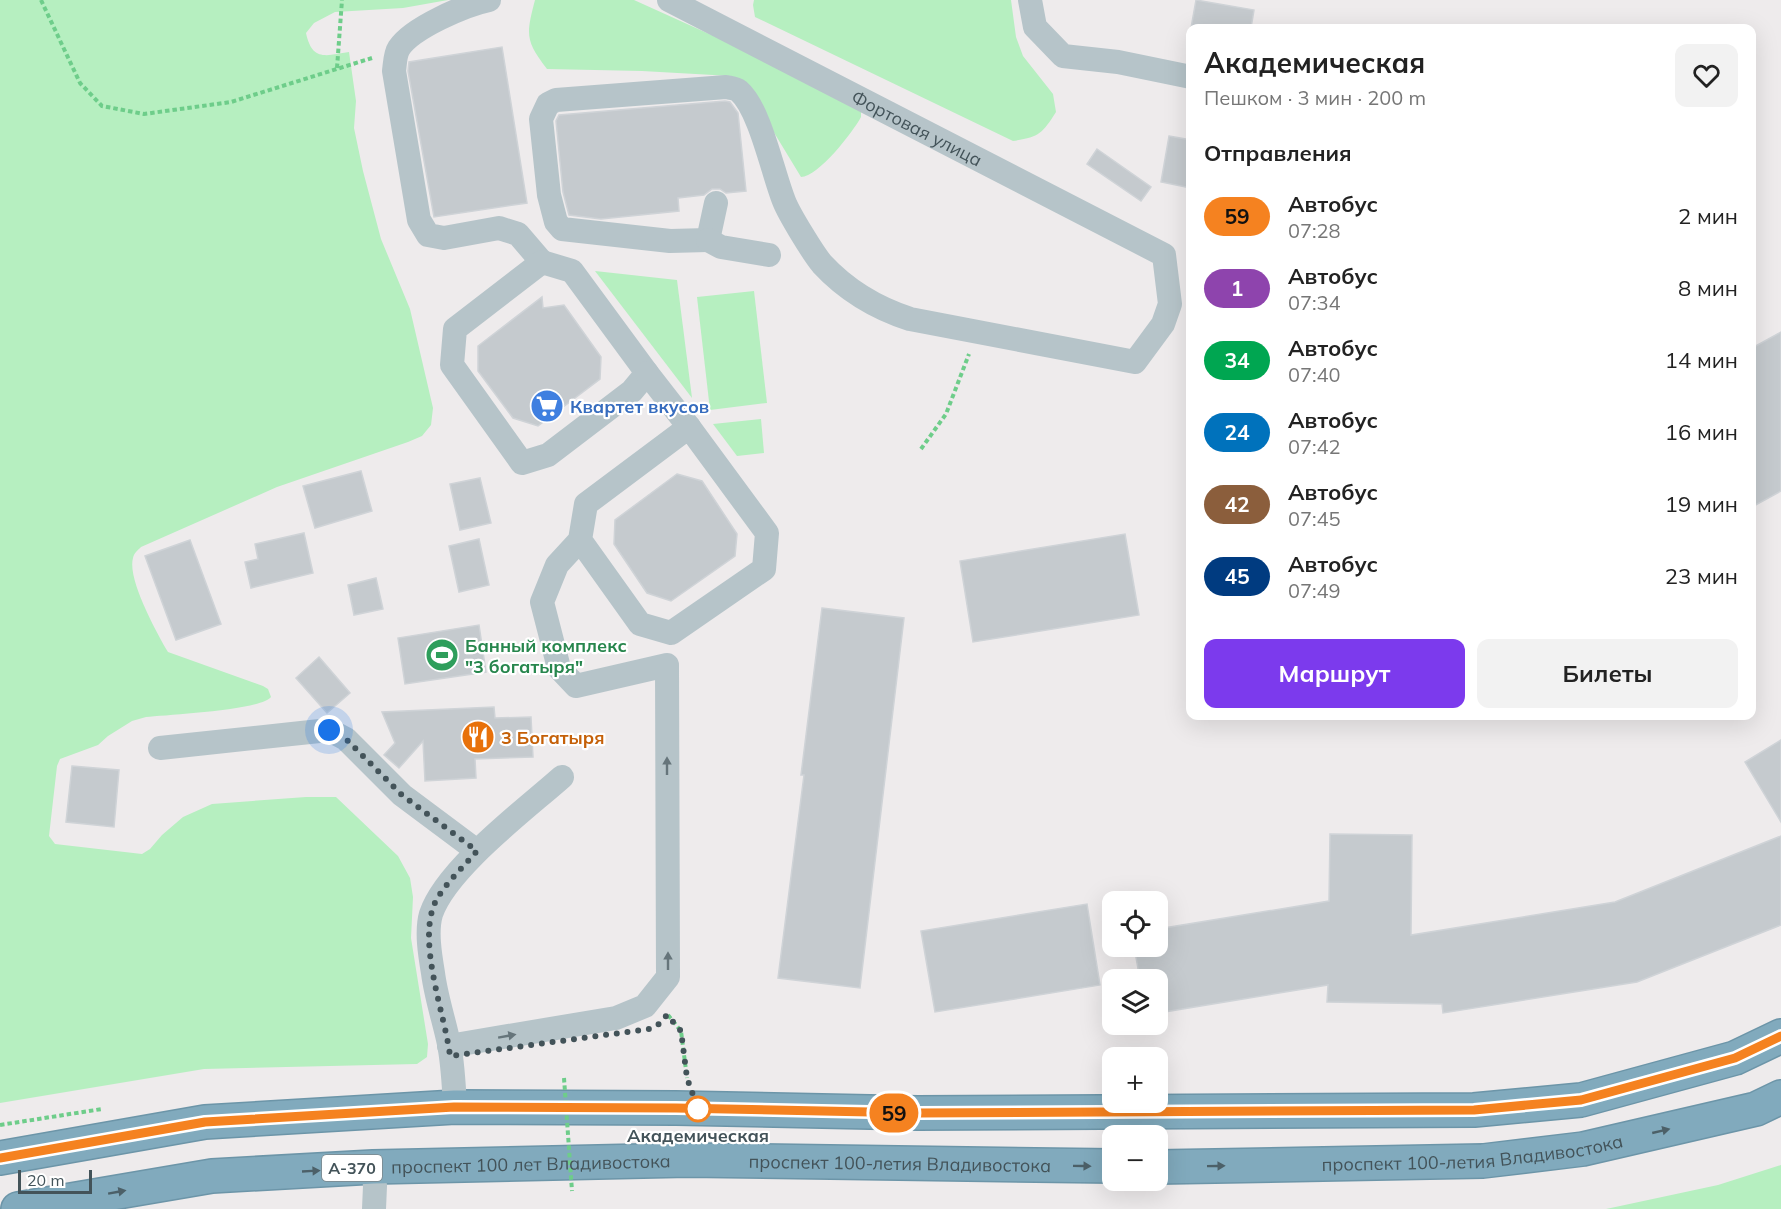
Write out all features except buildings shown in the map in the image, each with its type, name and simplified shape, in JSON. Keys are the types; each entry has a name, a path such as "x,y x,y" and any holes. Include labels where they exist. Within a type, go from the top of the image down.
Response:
{"highway":[{"path":"0,1158 205,1122 454,1107 676,1108 918,1113 1474,1110 1581,1100 1735,1058 1781,1036"},
{"name":"проспект 100-летия Владивостока","path":"1168,1167 1483,1161 1583,1149 1756,1109 1781,1097"},
{"name":"проспект 100-летия Владивостока","path":"688,1160 1102,1166"},
{"name":"проспект 100 лет Владивостока","path":"18,1209 212,1176 373,1167 688,1160"}],"street":[{"path":"489,0 476,3 418,30 398,49 394,71 419,220 428,235 444,238 499,228 518,234 542,262 573,271 767,533 764,569 671,633 640,624 580,540"},
{"name":"Фортовая улица","path":"669,0 1164,255 1170,304 1163,324 1135,362 969,330"},
{"path":"1030,0 1035,27 1063,56 1118,62 1186,75"},
{"path":"769,255 721,247 708,240 670,241 562,229 556,222 549,195 541,119 548,104 556,100 726,87 735,89 740,92 751,109 784,203 821,262 852,292 884,310 910,319 969,330"},
{"path":"708,240 716,203"},
{"path":"542,262 455,329 452,365 522,463 548,455 632,391 647,373"},
{"path":"449,1046 616,1018 645,1006 668,976 667,665 576,686 559,668 542,602 557,565 580,540 586,504 689,427"},
{"path":"160,748 329,730 346,739 402,795 477,851"},
{"path":"454,1107 454,1081 449,1046 433,973 429,935 430,916 437,898 477,851 562,777"},
{"path":"373,1167 374,1209"}],"path":[{"path":"41,0 80,83 102,106 144,114 231,102 398,49"},
{"path":"337,69 342,0"},
{"path":"921,449 946,414 958,387 970,350 969,330"},
{"path":"663,1019 670,1007"},
{"path":"667,1015 681,1031 687,1078"},
{"path":"564,1078 572,1191"}],"green space":[{"path":"0,0 448,0 403,8 335,12 314,23 306,33 316,52 326,55 349,52 356,101 354,128 363,171 381,239 410,309 433,408 431,425 422,436 408,442 277,487 137,550 132,567 134,579 144,606 168,652 263,686 268,689 271,697 264,702 233,709 146,717 132,721 98,745 60,759 57,766 49,836 55,844 142,854 183,817 212,804 336,797 398,856 410,878 413,897 411,938 428,1044 427,1057 417,1064 204,1069 0,1103"},
{"path":"535,0 634,0 813,81 861,112 861,117 843,143 825,162 808,175 801,177 750,93 731,76 547,69 529,37"},
{"path":"754,0 1011,0 1016,37 1023,56 1053,94 1056,112 1039,133 1029,138 1013,141 755,17"},
{"path":"595,271 677,280 692,398"},
{"path":"754,291 767,403 710,410 697,297"},
{"path":"761,419 764,453 737,456 713,424"},
{"path":"1781,1165 1781,1209 1606,1209 1718,1185"}],"bus line":[{"name":"59","path":"0,1158 205,1122 454,1107 676,1108 918,1113 1474,1110 1581,1100 1735,1058 1781,1036"}],"place":[{"name":"Квартет вкусов","path":"547,406"},
{"name":"Банный комплекс \"3 богатыря\"","path":"442,655"},
{"name":"3 Богатыря","path":"478,737"},
{"name":"Академическая","path":"698,1109"}],"route":[{"path":"329,730 346,739 402,795 477,851 437,898 430,916 429,935 433,973 450,1056 649,1029 659,1024 667,1015 681,1031 687,1078 698,1109"}]}
